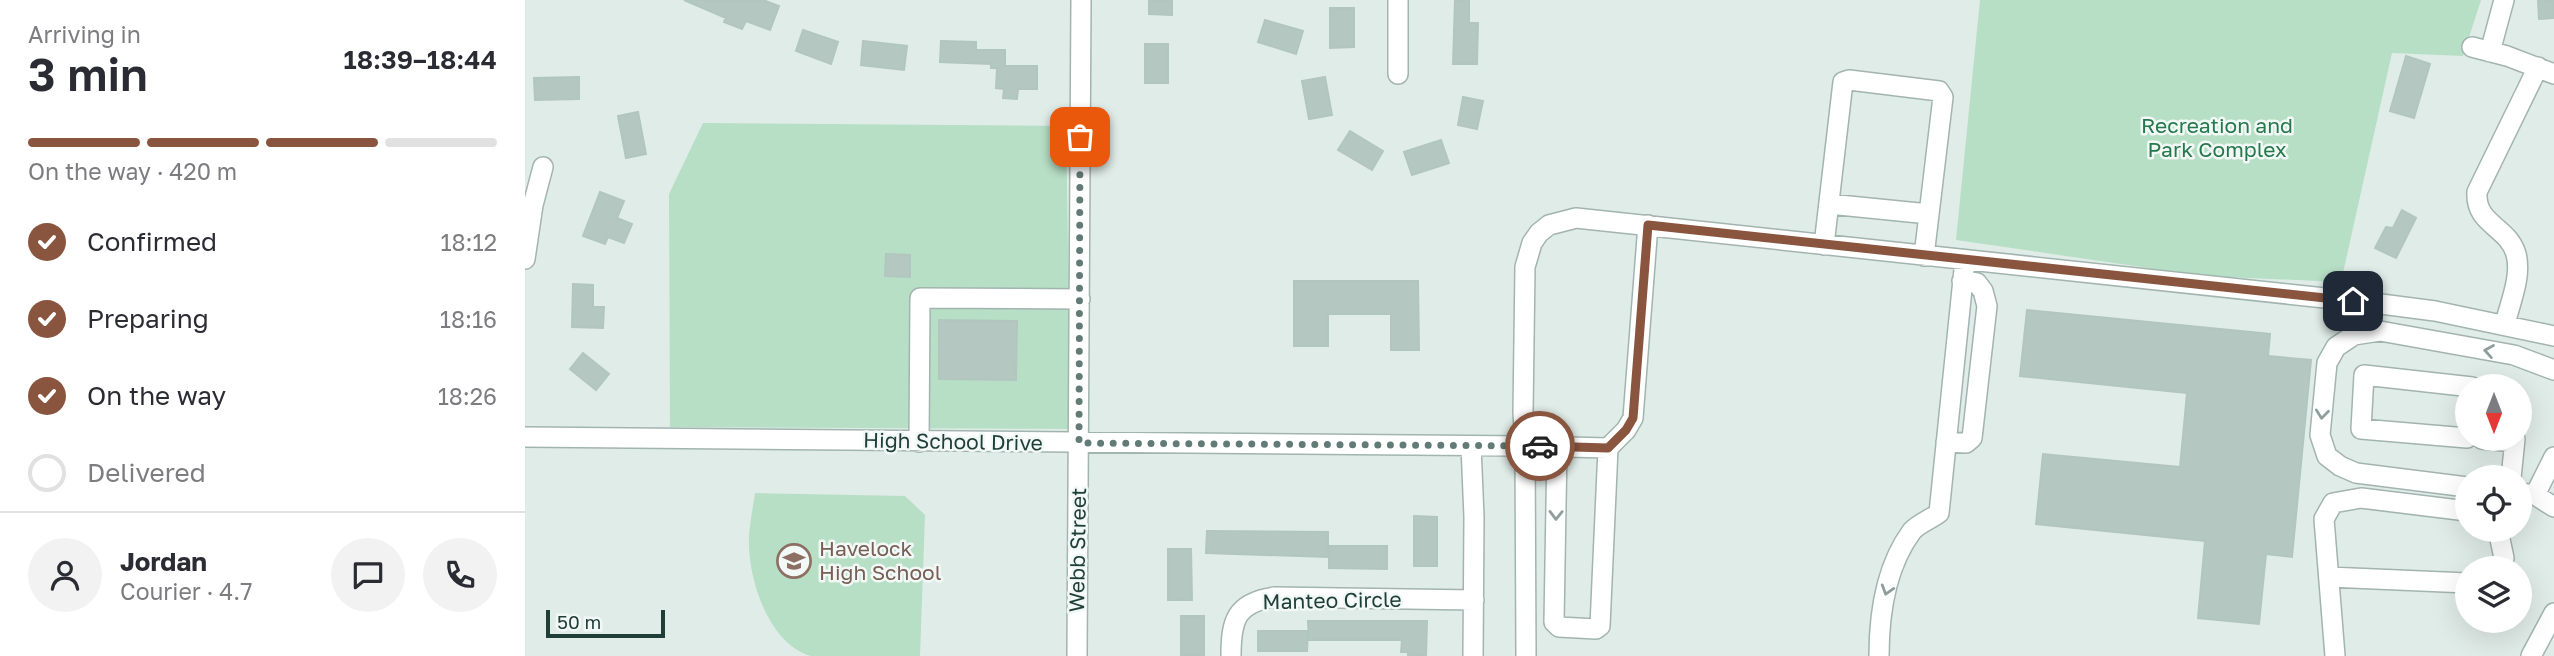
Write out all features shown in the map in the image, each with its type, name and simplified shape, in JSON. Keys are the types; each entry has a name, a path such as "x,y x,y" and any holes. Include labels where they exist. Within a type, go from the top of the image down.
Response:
{"street":[{"name":"Webb Street","path":"1077,656 1081,0"},
{"path":"1398,0 1398,74"},
{"path":"2504,0 2481,50 2546,70 2477,192 2479,210 2505,236 2516,253 2517,275 2505,324"},
{"path":"1824,245 1843,82 1849,80 1939,91 1943,97 1924,256"},
{"path":"525,259 533,205 543,167"},
{"path":"1829,204 1929,214"},
{"path":"1526,656 1523,412 1525,267 1532,243 1549,225 1576,218 2381,304 2435,311 2554,336"},
{"path":"1557,447 1554,622 1559,627 1596,629 1600,626 1608,448 1626,430 1633,418 1648,225"},
{"path":"1879,656 1880,617 1896,562 1913,529 1939,513 1965,260"},
{"path":"1946,442 1966,443 1972,438 1987,306 1983,291 1977,283 1962,281"},
{"path":"919,442 920,298 1080,299"},
{"path":"2455,485 2356,473 2340,467 2327,456 2320,435 2327,363 2336,347 2354,335 2380,331 2514,355 2554,370"},
{"path":"2455,385 2364,375 2361,429 2455,437"},
{"name":"High School Drive","path":"525,437 1608,448"},
{"path":"1472,446 1473,656"},
{"path":"2532,487 2554,457"},
{"path":"2532,496 2554,507"},
{"path":"2335,656 2324,519 2333,503 2361,498 2455,510"},
{"path":"2329,577 2455,582"},
{"name":"Manteo Circle","path":"1231,656 1232,629 1236,618 1242,609 1262,599 1474,600"},
{"path":"2529,656 2554,613"},
{"path":"2529,656 2554,652"}],"green space":[{"name":"Recreation and Park Complex","path":"1980,0 2481,0 2463,56 2392,53 2341,282 2203,276 1956,240"},
{"path":"703,123 1066,126 1071,429 670,427 669,194"},
{"path":"755,493 905,496 925,515 920,656 811,656 796,649 783,638 763,607 752,570 749,536"}],"building":[{"path":"684,0 763,0 779,6 770,30 746,21 742,29 724,22 726,18"},
{"path":"1149,0 1172,0 1172,15 1149,14"},
{"path":"1455,0 1469,0 1469,23 1478,23 1477,64 1453,64"},
{"path":"2538,0 2554,0 2554,18 2539,19"},
{"path":"1330,8 1354,8 1354,47 1330,48"},
{"path":"1265,20 1303,31 1296,54 1258,42"},
{"path":"803,30 838,42 831,64 796,51"},
{"path":"863,41 907,46 904,70 861,65"},
{"path":"941,41 976,42 976,50 1005,50 1005,66 1037,66 1037,89 1018,89 1017,99 1003,98 1004,89 996,88 997,68 991,68 991,64 940,62"},
{"path":"1145,44 1168,44 1168,83 1145,83"},
{"path":"2406,56 2430,64 2414,118 2390,111"},
{"path":"579,77 579,99 535,100 534,78"},
{"path":"1325,77 1332,115 1309,119 1302,81"},
{"path":"1463,97 1483,101 1477,129 1458,125"},
{"path":"638,112 646,154 626,158 618,116"},
{"path":"1350,131 1383,151 1372,170 1338,150"},
{"path":"1441,140 1449,163 1412,175 1404,152"},
{"path":"600,192 624,201 617,218 632,224 624,243 608,237 605,244 583,236"},
{"path":"2402,210 2416,218 2396,258 2375,248 2386,227 2393,228"},
{"path":"886,254 910,255 910,277 885,276"},
{"path":"1294,281 1418,281 1419,350 1391,350 1391,314 1328,314 1328,346 1294,346"},
{"path":"573,284 593,285 593,307 604,307 603,328 572,327"},
{"path":"2027,310 2270,334 2268,356 2311,360 2292,557 2266,554 2259,624 2198,618 2205,541 2036,524 2043,454 2180,467 2187,393 2020,376"},
{"path":"939,320 1017,321 1016,380 939,379"},
{"path":"583,353 609,374 596,390 570,369"},
{"path":"1414,516 1437,517 1437,566 1414,566"},
{"path":"1207,531 1328,532 1328,557 1206,553"},
{"path":"1329,546 1387,546 1387,569 1329,568"},
{"path":"1168,549 1191,549 1192,600 1168,600"},
{"path":"1181,616 1204,616 1204,656 1181,656"},
{"path":"1308,621 1427,621 1426,656 1408,656 1408,652 1401,652 1402,640 1309,640"},
{"path":"1258,631 1308,631 1307,651 1258,651"}],"way so far":[{"path":"1080,137 1079,443 1540,446"}],"place":[{"name":"Havelock High School","path":"794,561"}],"route":[{"path":"1540,446 1608,448 1626,430 1633,418 1648,225 2353,301"}]}
